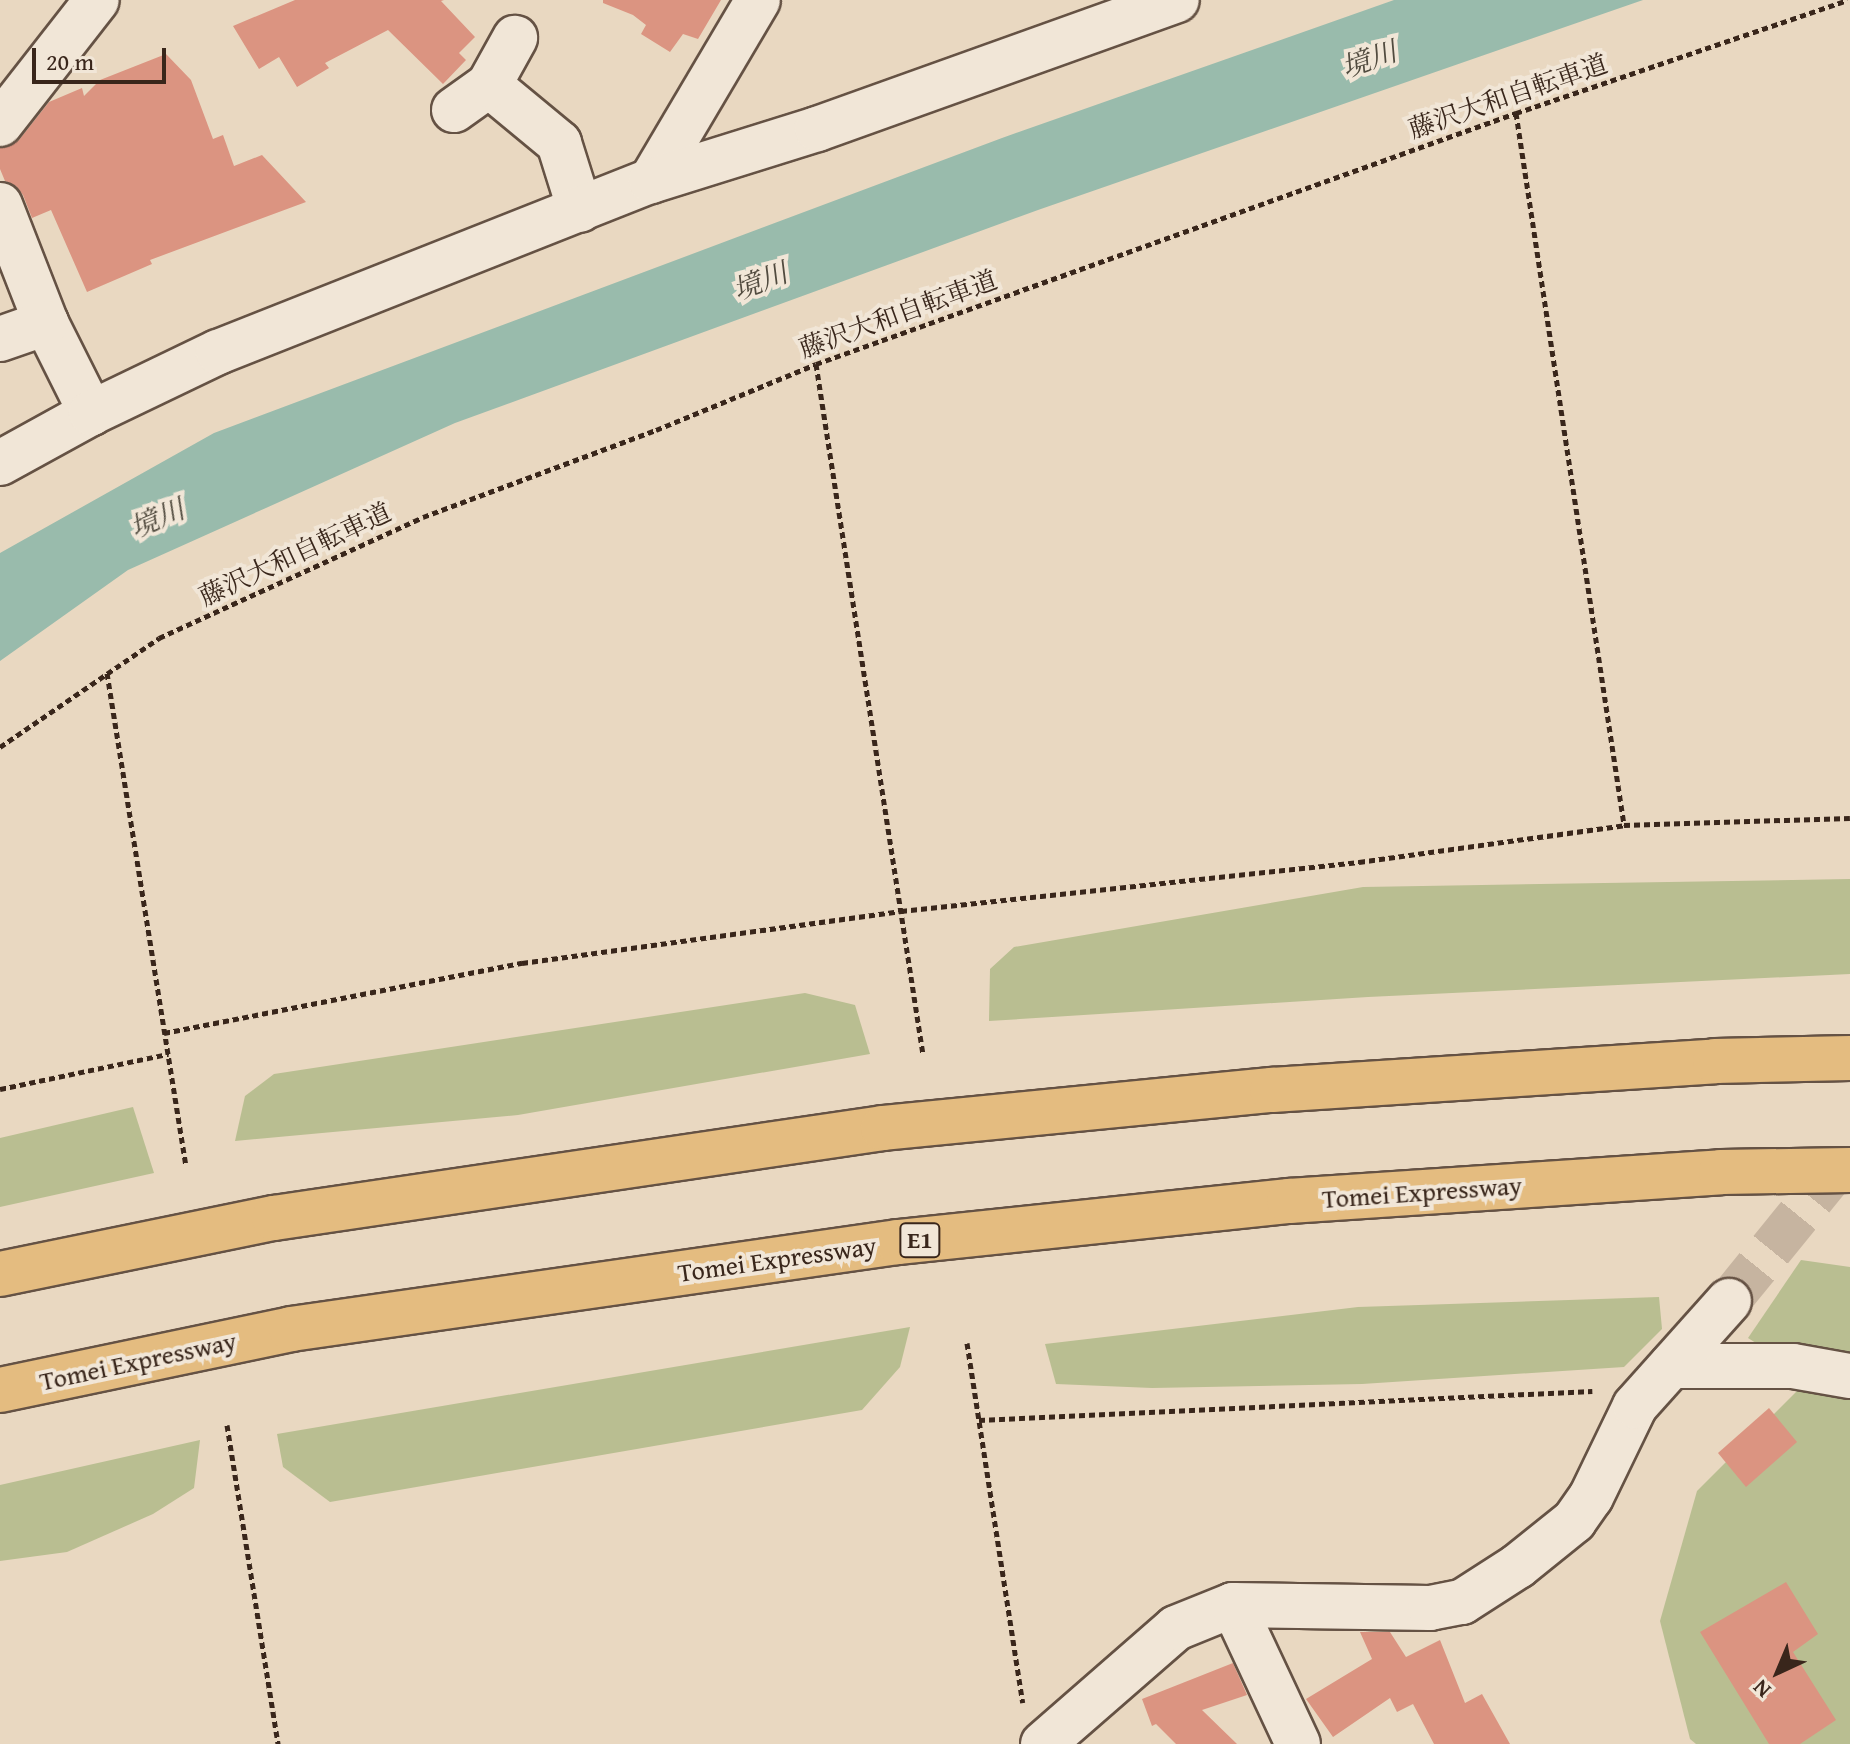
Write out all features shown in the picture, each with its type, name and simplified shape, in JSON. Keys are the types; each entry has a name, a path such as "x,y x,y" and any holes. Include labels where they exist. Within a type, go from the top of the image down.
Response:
{"highway":[{"path":"0,1274 274,1218 883,1128 1272,1090 1715,1061 1850,1058"},
{"name":"Tomei Expressway","path":"0,1390 291,1329 898,1242 1289,1201 1721,1172 1850,1170"}],"street":[{"path":"0,124 97,0"},
{"path":"651,181 758,0"},
{"path":"0,463 91,413 218,352 651,181 817,129 1177,0"},
{"path":"515,38 472,98 559,143 580,210"},
{"path":"0,205 46,323 91,413"},
{"path":"0,339 46,323"},
{"path":"1034,1729 1176,1628 1233,1605 1430,1608 1462,1602 1518,1566 1574,1521 1591,1497 1635,1406 1729,1301"},
{"path":"1671,1366 1793,1366 1850,1376"},
{"path":"1233,1605 1298,1744"}],"path":[{"name":"藤沢大和自転車道","path":"0,747 159,638 423,517 656,430 816,364 1516,113 1847,0"},
{"path":"1516,113 1624,825"},
{"path":"816,364 923,1054"},
{"path":"107,673 186,1165"},
{"path":"164,1033 522,963 901,911 1359,862 1624,825 1850,818"},
{"path":"0,1089 168,1054"},
{"path":"967,1343 1034,1729"},
{"path":"979,1420 1590,1391 1635,1406"},
{"path":"227,1425 278,1744"}],"shaded area":[{"path":"1850,879 1850,974 1368,997 989,1021 990,969 1014,947 1363,887"},
{"path":"805,993 855,1005 870,1054 518,1115 235,1141 245,1096 274,1074"},
{"path":"133,1107 154,1173 0,1207 0,1138"},
{"path":"1801,1260 1850,1267 1850,1376 1793,1366 1748,1338"},
{"path":"1659,1297 1662,1329 1624,1367 1362,1384 1152,1388 1056,1384 1045,1344 1358,1307"},
{"path":"910,1327 900,1367 862,1410 330,1502 283,1467 277,1434"},
{"path":"1850,1381 1850,1744 1696,1744 1690,1739 1660,1621 1697,1491 1799,1389"},
{"path":"200,1440 194,1488 153,1514 67,1552 0,1561 0,1485"}],"water":[{"name":"境川","path":"1394,0 1643,0 1038,210 455,423 128,570 0,661 0,553 214,433 1002,138"}],"building":[{"path":"295,0 444,0 441,1 475,37 459,53 466,60 443,84 388,30 325,63 329,68 297,87 279,57 259,69 233,26"},
{"path":"603,0 721,0 698,39 683,34 670,52 641,34 646,25 633,15 603,3"},
{"path":"166,54 191,80 213,139 223,135 234,166 262,155 306,202 150,260 152,264 87,292 51,210 32,218 23,195 16,186 5,181 0,169 0,148 19,140 49,102 82,88 84,96 100,80"},
{"path":"1769,1408 1797,1442 1746,1487 1718,1453"},
{"path":"1786,1582 1818,1634 1793,1652 1836,1720 1800,1744 1769,1744 1700,1632"},
{"path":"1360,1632 1390,1632 1406,1657 1440,1640 1465,1703 1482,1694 1510,1744 1434,1744 1413,1704 1397,1712 1390,1698 1333,1737 1306,1699 1372,1659"},
{"path":"1233,1663 1247,1695 1202,1710 1237,1744 1176,1744 1156,1724 1152,1726 1142,1699"}],"tunnel":[{"path":"1729,1301 1850,1152"}]}
